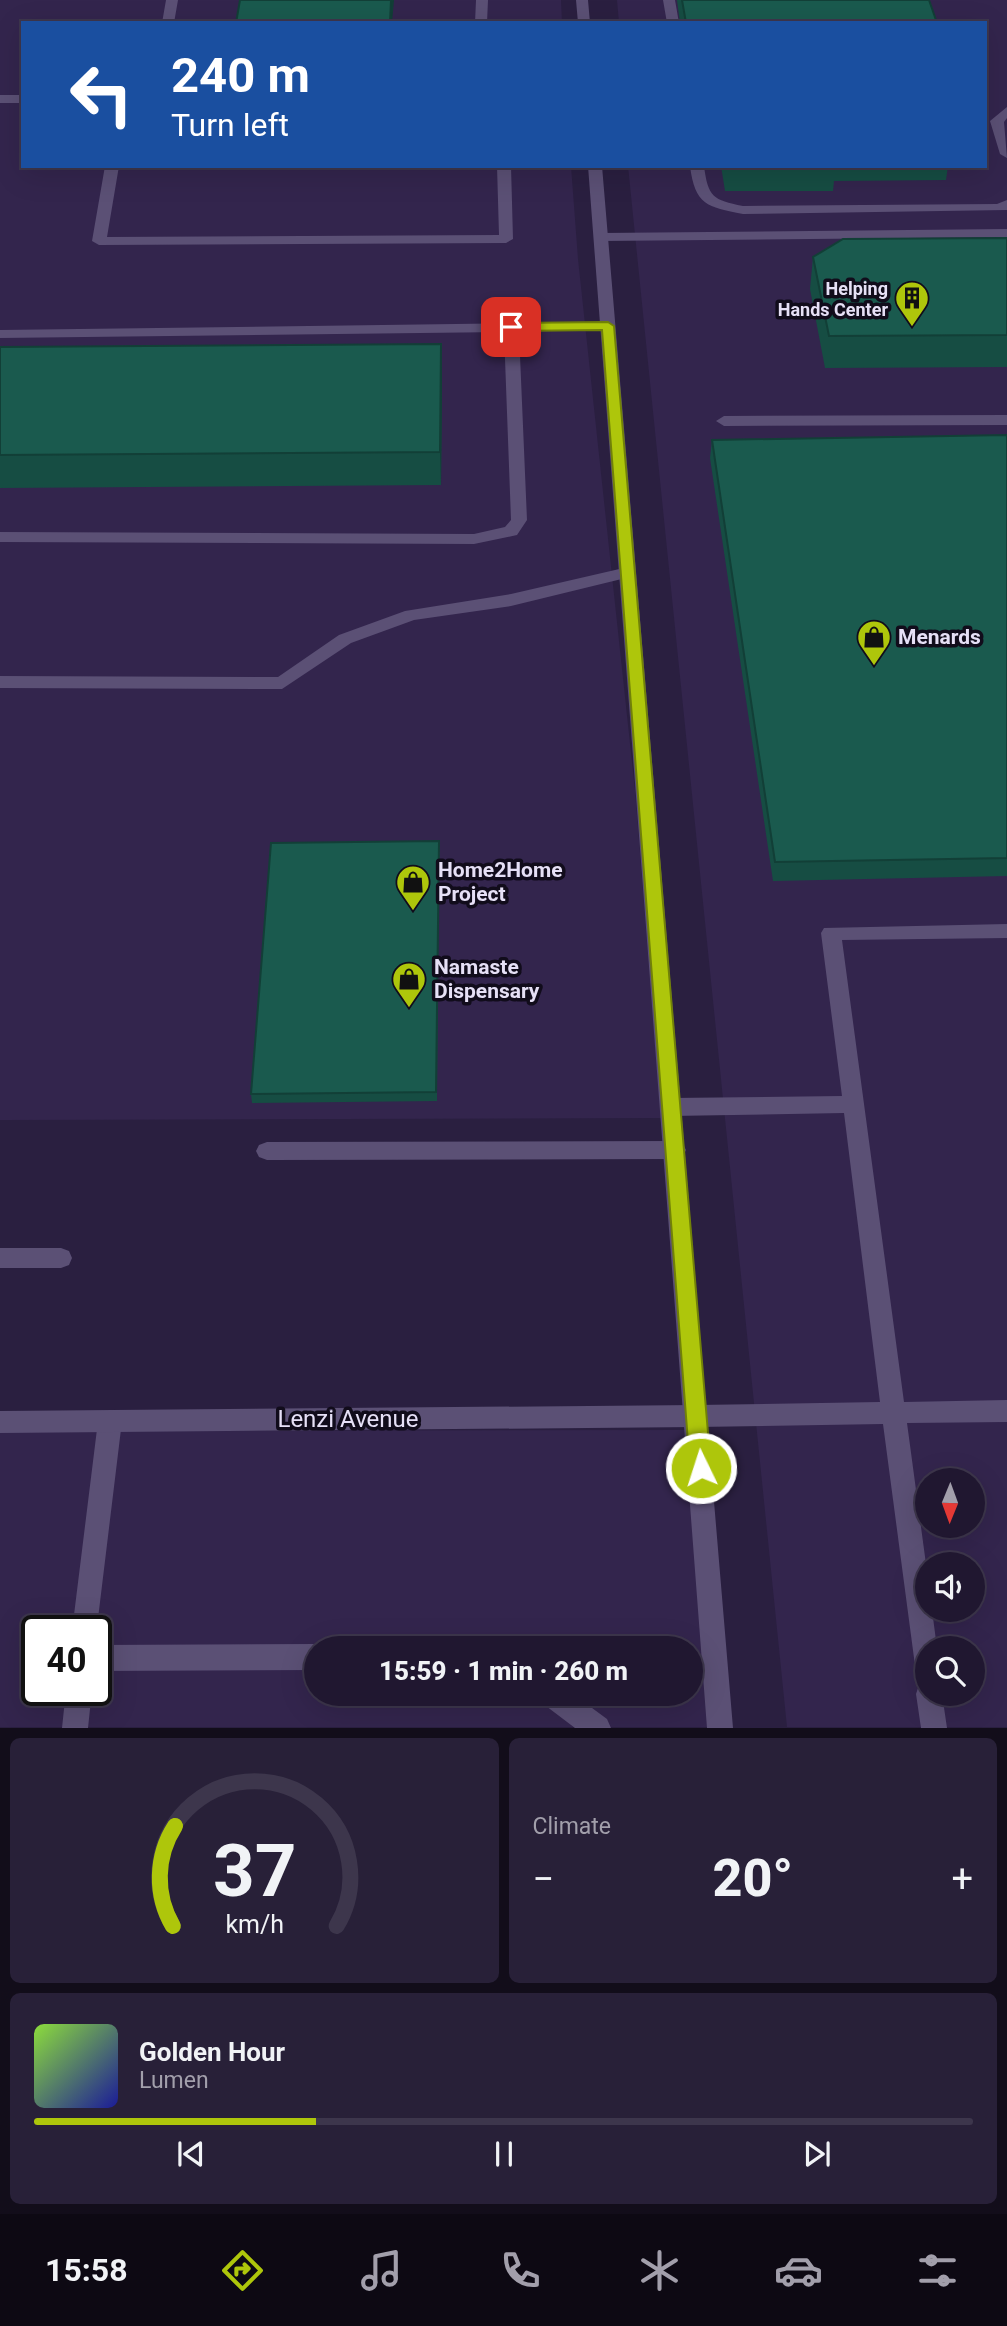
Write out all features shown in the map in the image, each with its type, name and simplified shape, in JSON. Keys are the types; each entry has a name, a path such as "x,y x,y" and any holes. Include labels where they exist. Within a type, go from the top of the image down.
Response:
{"street":[{"path":"167,21 172,0"},
{"path":"481,21 482,0"},
{"path":"582,0 584,21"},
{"path":"669,0 673,21"},
{"path":"0,99 21,99"},
{"path":"1007,111 997,121 1007,154"},
{"path":"112,168 99,241 506,239 504,168"},
{"path":"595,168 720,1727"},
{"path":"697,168 700,188 713,204 743,210 1000,208 1007,204"},
{"path":"601,236 1007,233"},
{"path":"0,334 608,326"},
{"path":"0,537 474,539 511,531 519,520 511,327"},
{"path":"0,682 282,683 345,639 411,615 511,600 628,572"},
{"path":"922,1636 831,933 1007,931"},
{"path":"671,1107 853,1104"},
{"path":"267,1151 674,1150"},
{"path":"0,1258 61,1258"},
{"name":"Lenzi Avenue","path":"0,1422 1007,1411"},
{"path":"87,1615 110,1421"},
{"path":"112,1658 304,1657"},
{"path":"75,1727 77,1706"},
{"path":"568,1706 598,1727"},
{"path":"931,1706 934,1727"}],"lane":[{"path":"724,421 1007,420"}],"shaded area":[{"path":"0,0 561,0 562,21 21,21 21,168 571,168 578,259 635,790 661,1118 0,1120"},
{"path":"617,0 1007,0 1007,1727 787,1727 628,168 987,168 987,21 619,21"},
{"path":"688,1430 703,1636 304,1636 304,1706 703,1706 703,1642 709,1727 0,1727 0,1431"}],"building":[{"path":"240,0 391,0 390,21 236,21"},
{"path":"682,0 929,0 936,21 686,21"},
{"name":"Helping Hands Center","path":"1007,238 1007,335 829,336 813,257 843,239"},
{"path":"441,344 440,452 0,455 0,347"},
{"name":"Menards","path":"1007,435 1007,858 775,862 712,440"},
{"path":"439,841 436,1092 251,1094 271,843"}],"place":[{"name":"Helping Hands Center","path":"912,328"},
{"name":"Menards","path":"874,667"},
{"name":"Home2Home Project","path":"413,912"},
{"name":"Namaste Dispensary","path":"409,1009"}],"route":[{"path":"511,327 608,326 701,1468"}]}
